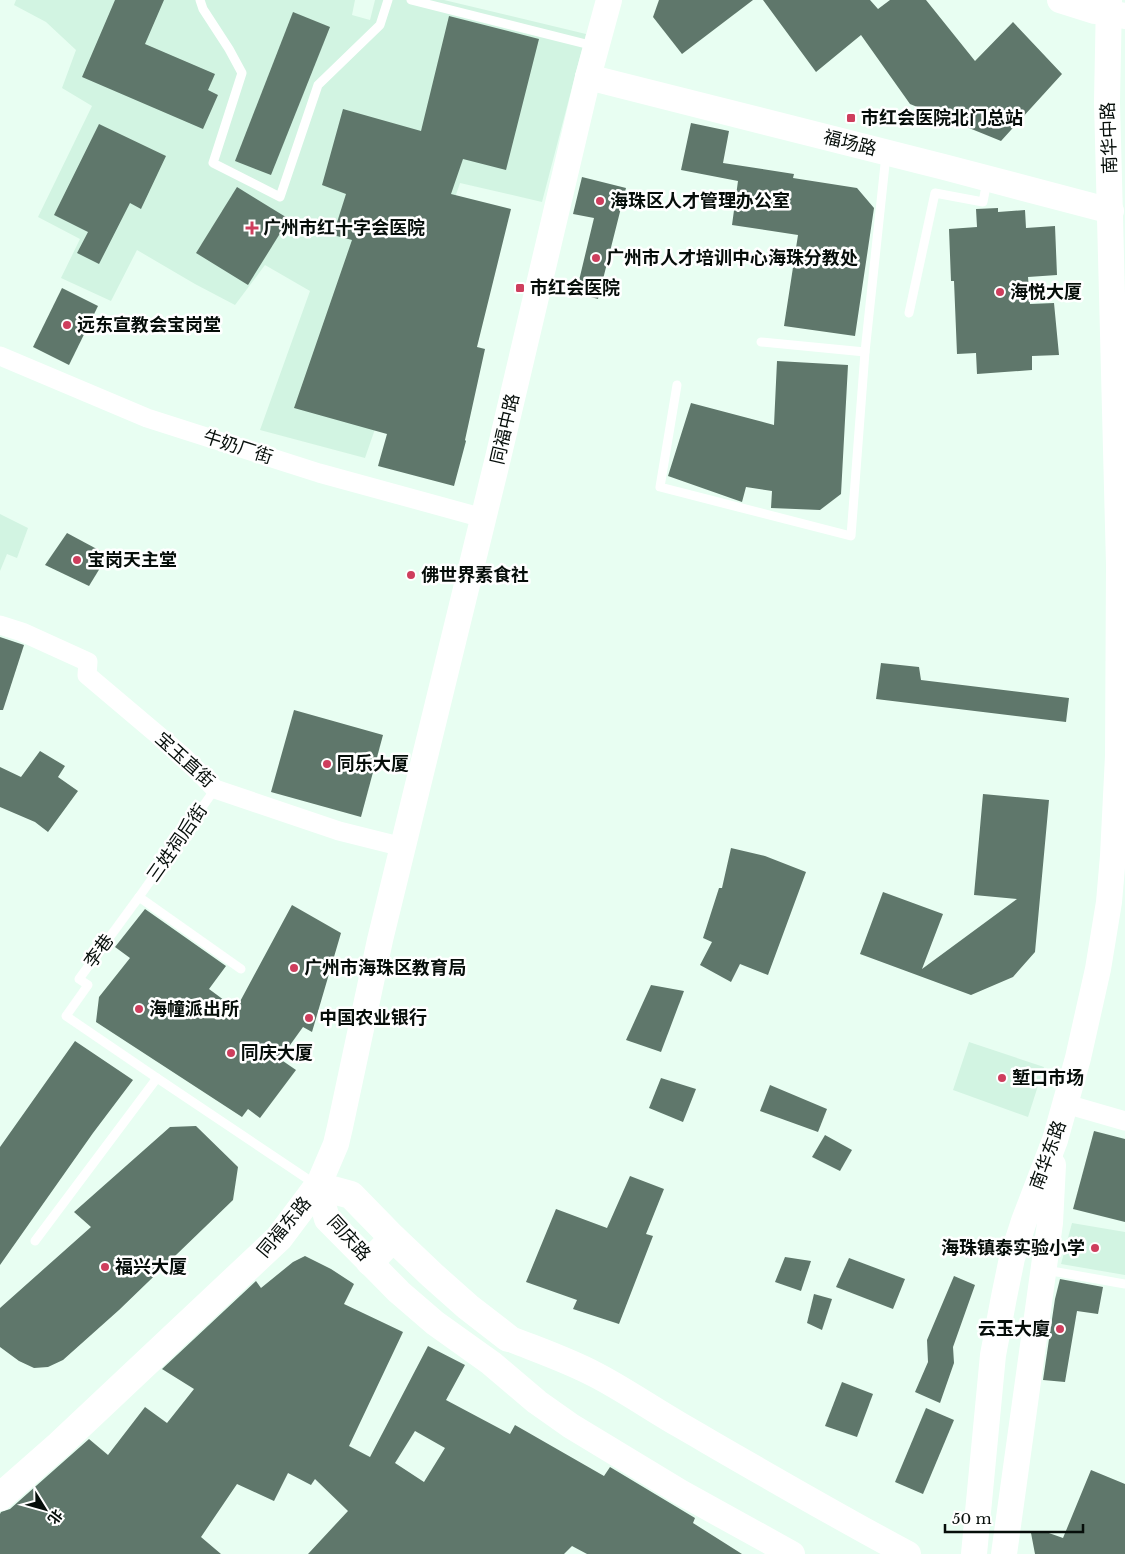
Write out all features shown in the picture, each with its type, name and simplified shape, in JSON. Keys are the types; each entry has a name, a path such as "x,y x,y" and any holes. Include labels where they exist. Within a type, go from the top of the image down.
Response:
{"main road":[{"name":"同福中路","path":"402,852 588,77 609,0"},
{"path":"1060,0 1115,10"},
{"name":"南华中路","path":"1115,10 1108,102 1119,565 1118,756"},
{"name":"福场路","path":"588,77 1111,211"},
{"name":"南华东路","path":"974,1554 993,1355 1012,1258 1055,1140 1066,1104 1098,969 1117,903 1116,816 1118,756"},
{"name":"同福东路","path":"0,1497 95,1411 279,1238 318,1186 336,1144 380,940 402,852"},
{"path":"1004,1554 1050,1223 1055,1140"},
{"path":"1012,1380 1024,1286 1055,1140"},
{"name":"同庆路","path":"318,1186 352,1195 393,1238 468,1307 508,1338"},
{"name":"同庆路","path":"318,1186 327,1219 400,1292 436,1323 490,1363 537,1402 571,1426 680,1492 792,1554"},
{"path":"370,1262 393,1238"},
{"path":"508,1338 559,1358 611,1383 788,1488 908,1554"}],"street":[{"name":"牛奶厂街","path":"0,356 147,418 319,473 483,518"},
{"name":"宝玉直街","path":"0,625 22,632 88,662 87,675 184,757 215,789 402,852"},
{"path":"1066,1104 1125,1120"}],"lane":[{"path":"200,0 203,9 242,73 213,163 280,198 318,85 380,25 388,0"},
{"path":"411,0 596,47"},
{"path":"676,385 660,486 852,536 865,352 886,152"},
{"path":"909,313 935,193 983,202 988,178"},
{"path":"761,342 865,352"},
{"name":"三姓祠后街","path":"139,897 215,789"},
{"path":"139,897 241,969"},
{"name":"李巷","path":"139,897 79,979 88,986 66,1016 156,1078"},
{"path":"35,1241 156,1078 318,1186"},
{"path":"1044,1270 1125,1284"}],"shaded area":[{"name":"广州市红十字会医院","path":"16,0 355,0 352,15 370,20 375,0 444,0 586,34 542,202 460,183 365,458 260,430 310,291 265,265 235,305 137,250 111,301 61,278 80,239 38,217 92,106 62,88 76,50 46,22 14,5"},
{"path":"0,514 28,528 17,558 7,554 0,571"},
{"path":"969,1042 1044,1067 1028,1117 953,1090"},
{"name":"海珠镇泰实验小学","path":"1072,1223 1125,1232 1125,1275 1061,1264"}],"building":[{"path":"115,0 164,0 145,44 215,74 208,90 218,95 203,129 82,77"},
{"path":"659,0 753,0 682,54 653,17"},
{"path":"763,0 870,0 878,9 890,0 926,0 975,61 1013,22 1062,74 1001,141 910,104 861,35 816,72"},
{"path":"293,12 330,27 271,175 235,161"},
{"path":"449,16 539,39 506,170 463,159 451,194 511,209 477,347 485,349 466,441 454,486 378,466 387,434 294,408 352,240 333,235 346,194 322,185 343,109 421,131"},
{"path":"691,123 729,131 723,163 794,174 793,178 857,188 874,208 855,336 784,326 798,235 732,225 738,181 681,170"},
{"path":"99,124 166,156 141,209 130,203 99,264 77,253 88,232 54,215"},
{"path":"582,177 626,188 598,299 576,293 594,218 573,214"},
{"path":"237,187 289,219 248,285 196,253"},
{"name":"海悦大厦","path":"998,208 998,212 1025,210 1026,228 1055,226 1057,275 1028,277 1030,304 1054,303 1059,355 1032,356 1032,370 977,374 976,353 957,354 954,281 951,281 949,229 977,227 976,209"},
{"name":"远东宣教会宝岗堂","path":"62,288 98,306 69,365 33,347"},
{"path":"777,361 848,365 841,494 820,510 771,508 772,491 746,487 742,502 668,476 691,403 774,425"},
{"name":"宝岗天主堂","path":"67,533 108,555 89,586 45,565"},
{"path":"0,637 24,645 3,710 0,710"},
{"path":"881,663 919,667 921,680 1069,698 1066,722 876,699"},
{"name":"同乐大厦","path":"294,710 383,735 361,817 271,792"},
{"path":"40,751 65,766 58,777 78,791 48,832 35,822 0,807 0,767 21,777"},
{"path":"983,794 1049,800 1035,952 1013,977 971,995 860,954 883,892 943,914 922,969 1017,899 974,895"},
{"path":"731,848 765,856 806,872 768,975 740,964 731,982 700,965 712,942 703,938 719,888 722,888"},
{"path":"292,905 341,933 312,1032 303,1027 280,1059 296,1070 260,1118 248,1109 242,1117 96,1022 99,997 130,958 115,947 145,909 226,966 209,989 236,1009"},
{"path":"651,985 684,991 661,1052 626,1040"},
{"path":"75,1041 133,1080 93,1133 0,1265 0,1147"},
{"path":"661,1078 696,1089 683,1122 649,1108"},
{"path":"770,1085 827,1109 818,1132 760,1111"},
{"name":"福兴大厦","path":"196,1126 238,1167 233,1200 119,1310 63,1360 48,1367 34,1368 19,1361 0,1347 0,1308 91,1227 74,1212 170,1127"},
{"path":"1094,1131 1125,1139 1125,1222 1073,1209"},
{"path":"825,1135 852,1150 840,1171 812,1157"},
{"path":"630,1176 664,1189 646,1234 653,1236 619,1324 573,1309 577,1300 526,1282 556,1209 607,1228"},
{"path":"305,1256 331,1269 354,1284 344,1304 403,1332 349,1446 370,1457 428,1346 465,1365 446,1400 510,1434 515,1425 604,1476 610,1467 695,1518 693,1523 742,1554 587,1554 572,1546 564,1554 308,1554 348,1511 315,1479 311,1485 288,1473 274,1501 237,1484 201,1537 221,1554 0,1554 1,1512 10,1509 89,1439 108,1455 145,1407 167,1423 194,1389 162,1369 256,1281 261,1288 293,1262","holes":["415,1431 445,1448 424,1482 395,1463"]},
{"path":"785,1257 811,1261 801,1291 775,1282"},
{"path":"849,1258 905,1279 893,1309 836,1287"},
{"path":"954,1276 975,1285 953,1347 954,1363 940,1403 915,1392 928,1362 927,1340"},
{"name":"云玉大廈","path":"1060,1279 1103,1287 1098,1314 1077,1311 1065,1382 1043,1380 1055,1299"},
{"path":"814,1294 832,1299 822,1330 807,1323"},
{"path":"842,1382 873,1394 857,1437 825,1426"},
{"path":"926,1408 954,1420 923,1494 895,1482"},
{"path":"1091,1470 1125,1484 1125,1554 1035,1554 1031,1533 1046,1532 1063,1538"}],"place":[{"name":"市红会医院北门总站","path":"851,118"},
{"name":"海珠区人才管理办公室","path":"600,201"},
{"name":"广州市红十字会医院","path":"252,228"},
{"name":"广州市人才培训中心海珠分教处","path":"596,258"},
{"name":"市红会医院","path":"520,288"},
{"name":"海悦大厦","path":"1000,292"},
{"name":"远东宣教会宝岗堂","path":"67,325"},
{"name":"宝岗天主堂","path":"77,560"},
{"name":"佛世界素食社","path":"411,575"},
{"name":"同乐大厦","path":"327,764"},
{"name":"广州市海珠区教育局","path":"294,968"},
{"name":"海幢派出所","path":"139,1009"},
{"name":"中国农业银行","path":"309,1018"},
{"name":"同庆大厦","path":"231,1053"},
{"name":"堑口市场","path":"1002,1078"},
{"name":"海珠镇泰实验小学","path":"1095,1248"},
{"name":"福兴大厦","path":"105,1267"},
{"name":"云玉大廈","path":"1060,1329"}]}
